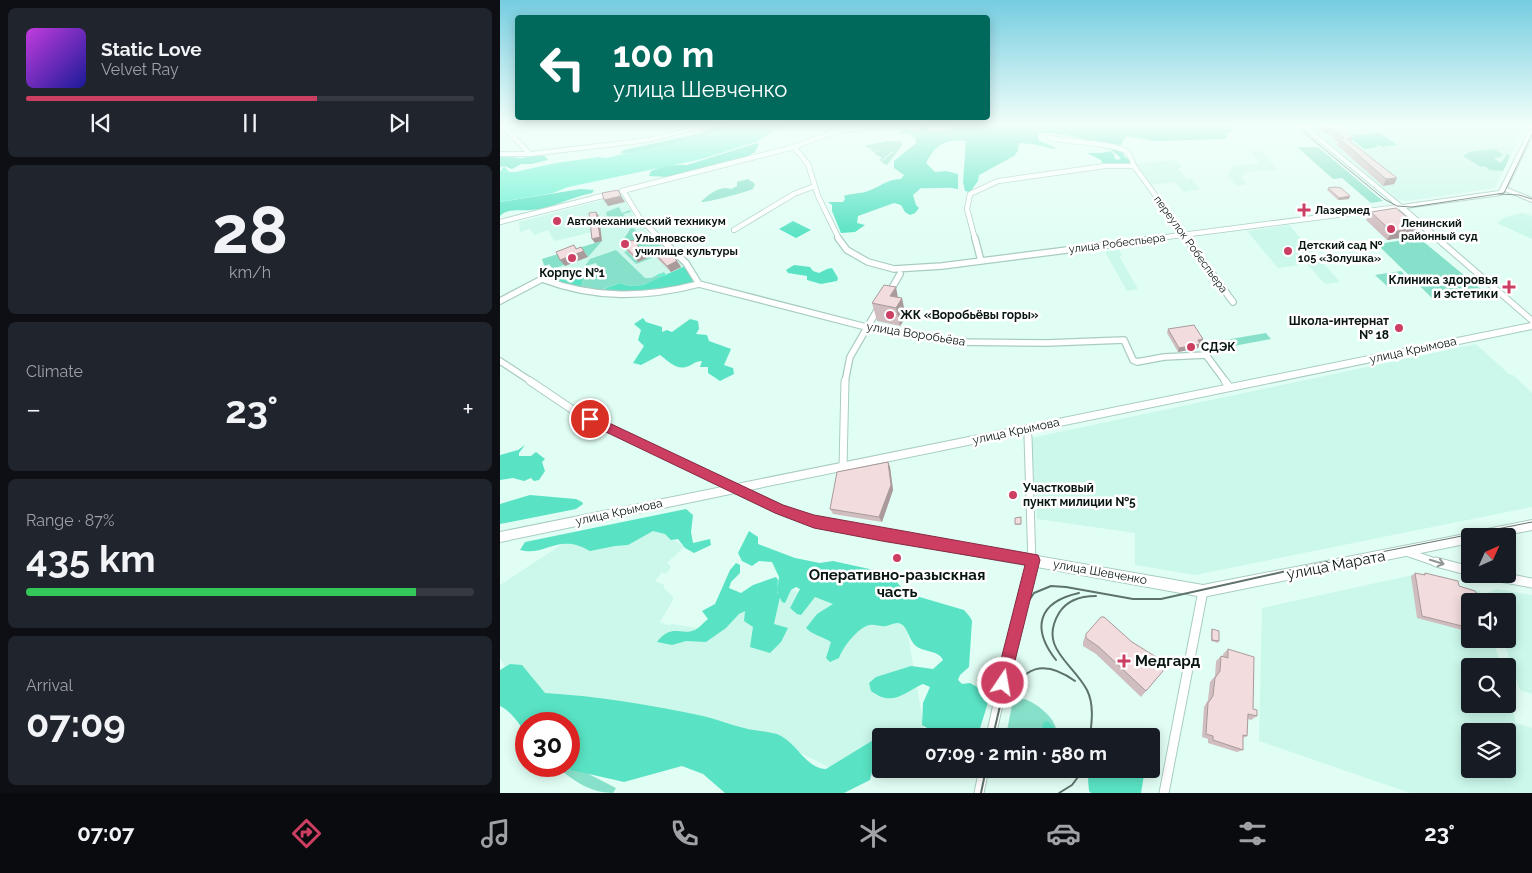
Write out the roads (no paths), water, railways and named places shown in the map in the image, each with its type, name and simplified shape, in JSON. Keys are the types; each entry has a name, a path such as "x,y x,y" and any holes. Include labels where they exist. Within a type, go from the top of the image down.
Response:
{"street":[{"path":"500,222 736,162"},
{"name":"улица Робеспьера","path":"806,162 840,243 857,257 882,266 902,269 981,261 1498,194 1505,189"},
{"name":"переулок Робеспьера","path":"1134,162 1134,166 1233,302"},
{"path":"1345,162 1532,321"},
{"path":"1518,162 1505,189 1532,200"},
{"path":"981,261 967,209 970,194 998,181 1105,166 1134,166"},
{"path":"734,230 794,194 815,186"},
{"path":"500,300 542,279 571,291 625,296 665,293 699,284 686,262 642,220 623,191"},
{"path":"843,467 844,385 850,357 866,327 900,274"},
{"name":"улица Воробьёва","path":"699,284 866,327 955,342 1039,344 1124,340 1133,360 1137,362 1164,357 1206,355 1210,358 1229,388"},
{"name":"улица Крымова","path":"500,537 1532,326"},
{"name":"улица Шевченко","path":"500,362 576,412 784,511 814,522 1203,592"},
{"path":"993,728 1014,632 1033,560 1028,437"},
{"path":"1516,528 1532,525"},
{"name":"улица Марата","path":"1203,592 1461,540"},
{"path":"1405,551 1438,564 1461,569"},
{"path":"1516,580 1532,583"},
{"path":"1164,793 1203,592"},
{"path":"979,793 982,778"}],"waterway":[{"path":"658,275 666,275"}],"tram line":[{"path":"1340,162 1384,199 1397,206 1412,207 1504,193 1519,162"},
{"path":"1498,194 1519,195 1532,199"},
{"path":"1321,564 1532,522"},
{"path":"995,728 1022,611 1034,593 1051,586 1133,599 1161,599 1327,562"},
{"path":"1056,660 1043,637 1041,627 1043,618 1047,610 1055,603 1065,597 1079,593"},
{"path":"1091,728 1091,701 1087,690 1060,654 1055,646 1053,636 1054,625 1059,613 1066,605 1080,598 1096,596"},
{"path":"1005,699 1019,679 1035,669 1053,670 1075,681"},
{"path":"981,793 984,778"},
{"path":"1059,793 1072,785 1077,778"}],"place":[{"name":"Лазермед","path":"1304,210"},
{"name":"Автомеханический техникум","path":"557,221"},
{"name":"Ленинский районный суд","path":"1391,229"},
{"name":"Ульяновское училище культуры","path":"625,244"},
{"name":"Детский сад № 105 «Золушка»","path":"1288,251"},
{"name":"Корпус №1","path":"572,258"},
{"name":"Клиника здоровья и эстетики","path":"1509,287"},
{"name":"ЖК «Воробьёвы горы»","path":"890,315"},
{"name":"Школа-интернат № 18","path":"1399,328"},
{"name":"СДЭК","path":"1191,347"},
{"name":"Участковый пункт милиции №5","path":"1013,495"},
{"name":"Оперативно-разыскная часть","path":"897,558"},
{"name":"Медгард","path":"1124,661"}]}
